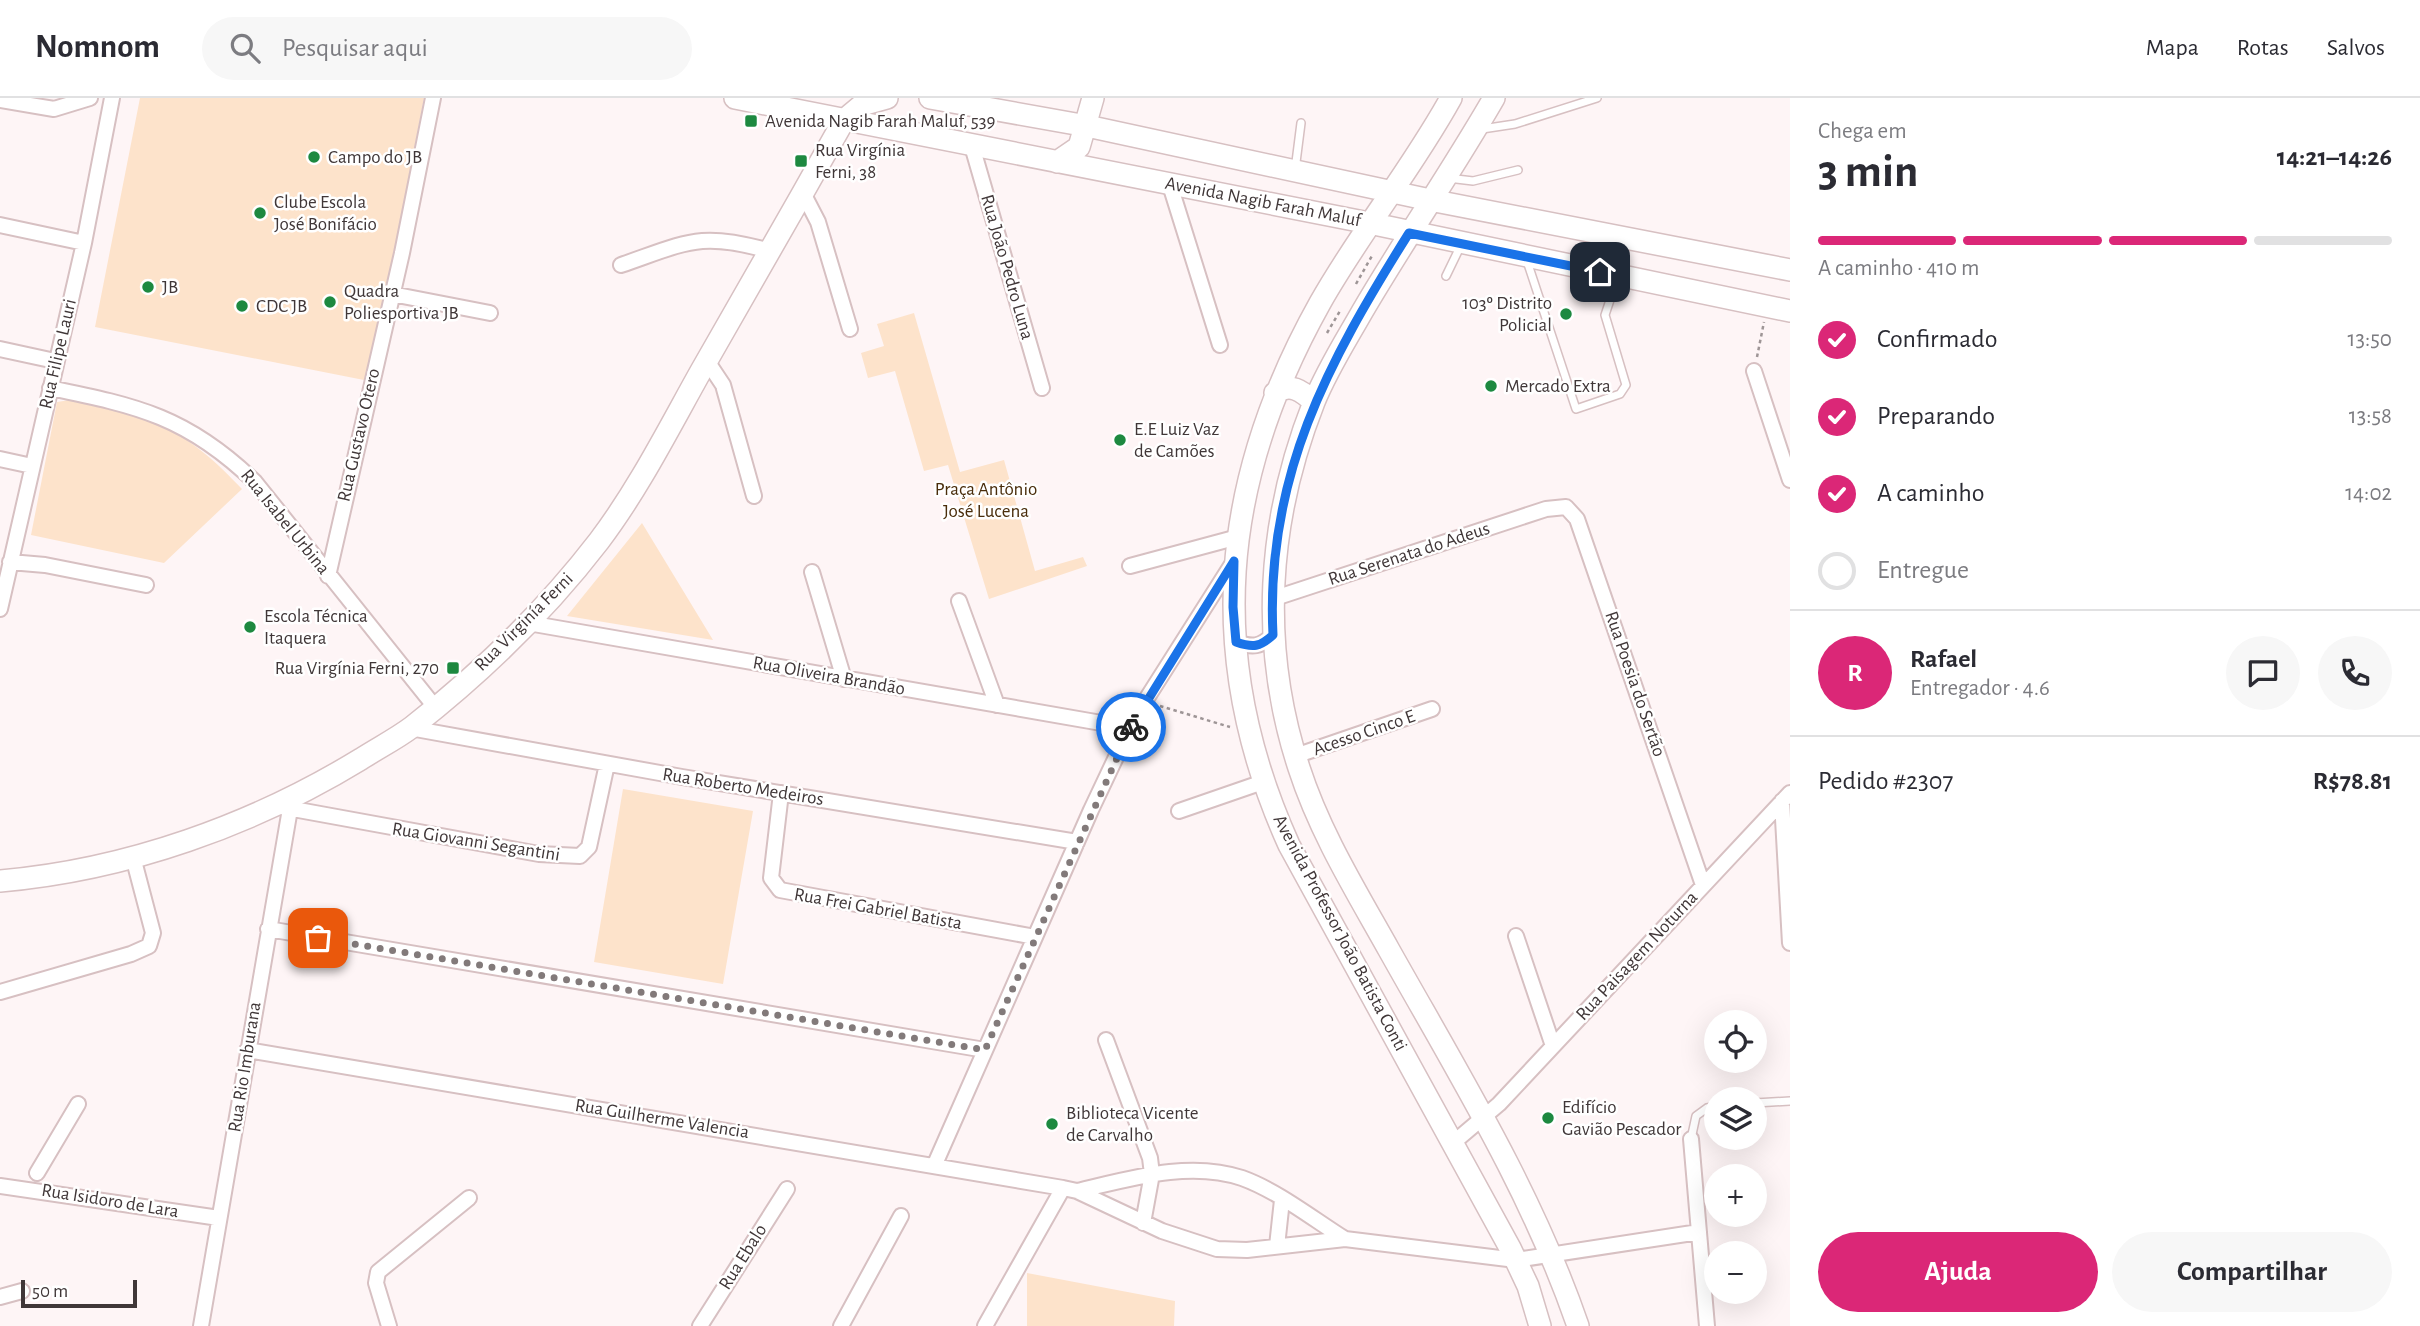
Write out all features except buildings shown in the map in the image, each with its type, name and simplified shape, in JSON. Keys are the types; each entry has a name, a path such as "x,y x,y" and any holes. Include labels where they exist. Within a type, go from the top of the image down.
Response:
{"main road":[{"name":"Avenida Nagib Farah Maluf","path":"735,98 1369,223 1790,311"},
{"path":"844,120 863,105 887,98"},
{"name":"Avenida Nagib Farah Maluf","path":"930,98 1087,126 1430,200 1790,270"},
{"path":"1058,162 1079,147 1093,98"},
{"name":"Avenida Professor João Batista Conti","path":"1451,98 1321,302 1275,393 1246,487 1234,561 1233,607 1239,676 1250,733 1263,782 1289,845 1516,1260 1540,1326"},
{"name":"Avenida Professor João Batista Conti","path":"1494,98 1409,233 1328,372 1314,402 1291,470 1279,525 1272,599 1273,635 1281,696 1296,756 1324,834 1484,1118 1552,1254 1578,1326"},
{"name":"Rua Virginía Ferni","path":"0,880 32,878 133,857 283,807 410,728 435,707 528,623 600,539 641,479 844,120"},
{"path":"1291,359 1295,370 1307,377 1328,372"},
{"path":"1275,393 1281,389 1296,388 1314,402"}],"street":[{"path":"0,100 54,109 90,98"},
{"name":"Rua Filipe Lauri","path":"0,610 3,580 10,562 83,243 112,98"},
{"name":"Rua Gustavo Otero","path":"328,576 433,98"},
{"name":"Rua João Pedro Luna","path":"972,146 1042,388"},
{"path":"1170,185 1220,345"},
{"path":"803,194 818,222 850,329"},
{"path":"0,225 83,243"},
{"path":"621,265 690,241 708,238 770,251"},
{"path":"392,294 490,313"},
{"path":"0,349 55,361"},
{"path":"707,361 723,385 754,496"},
{"path":"1754,371 1790,480"},
{"name":"Rua Isabel Urbina","path":"50,388 156,414 207,440 255,482 435,707"},
{"path":"0,460 32,466"},
{"name":"Rua Poesia do Sertão","path":"1546,509 1566,507 1577,519 1703,886"},
{"name":"Rua Serenata do Adeus","path":"1272,599 1546,509"},
{"path":"1130,566 1238,537"},
{"path":"935,1164 1077,842 1130,729 1234,561"},
{"path":"10,562 45,565 146,584"},
{"path":"812,572 844,679"},
{"path":"959,601 997,705"},
{"name":"Rua Oliveira Brandão","path":"528,623 1130,729"},
{"path":"1236,642 1261,646 1273,635"},
{"name":"Acesso Cinco E","path":"1296,756 1432,709"},
{"name":"Rua Roberto Medeiros","path":"410,728 607,764 1077,842"},
{"name":"Rua Giovanni Segantini","path":"283,807 539,854 580,856 589,847 607,764"},
{"path":"1179,811 1263,782"},
{"name":"Rua Frei Gabriel Batista","path":"781,793 771,878 780,890 1035,937"},
{"path":"1786,797 1790,943"},
{"name":"Rua Paisagem Noturna","path":"1484,1118 1786,797"},
{"name":"Rua Rio Imburana","path":"201,1326 268,929 283,807"},
{"path":"0,992 131,954 149,946 153,933 133,857"},
{"path":"268,929 985,1050"},
{"path":"1516,936 1553,1046"},
{"path":"1107,1040 1140,1125 1152,1174 1143,1223"},
{"name":"Rua Guilherme Valencia","path":"247,1050 935,1164 1070,1190 1143,1223 1193,1243 1217,1249 1345,1239 1516,1260 1699,1232"},
{"path":"33,1179 78,1104"},
{"path":"1453,1143 1484,1118"},
{"path":"1691,1139 1707,1326"},
{"name":"Rua Guilherme Valencia","path":"1070,1190 1152,1174 1215,1173 1243,1179 1345,1239"},
{"name":"Rua Isidoro de Lara","path":"0,1186 33,1179 219,1218"},
{"name":"Rua Ebalo","path":"700,1326 788,1189"},
{"path":"985,1326 1015,1269 1070,1190"},
{"path":"389,1326 376,1283 384,1264 416,1243 469,1198"},
{"path":"1277,1246 1282,1200"},
{"path":"841,1326 901,1216"},
{"path":"0,1297 22,1291"}],"lane":[{"path":"1474,129 1514,124 1597,98"},
{"path":"1295,170 1301,123"},
{"path":"1444,178 1473,181 1518,170"},
{"path":"1446,276 1462,244"},
{"path":"1526,257 1576,410 1620,394 1626,385 1605,316 1612,297 1624,292"},
{"path":"1767,1102 1790,1101"},
{"path":"1691,1139 1696,1116 1704,1110"}],"path":[{"path":"1754,371 1767,306"},
{"path":"1145,701 1250,733"}],"green space":[{"name":"Clube Escola José Bonifácio","path":"140,98 424,98 369,381 95,327"},
{"name":"Praça Antônio José Lucena","path":"914,313 960,472 1004,460 1035,571 1083,557 1087,566 989,599 948,465 924,471 895,371 868,378 861,353 884,346 877,324"},
{"path":"70,400 123,412 165,428 203,452 242,489 164,563 31,535 57,402"},
{"path":"642,523 713,640 567,616"},
{"path":"623,789 753,811 723,984 594,962"},
{"path":"1027,1273 1175,1301 1174,1326 1027,1326"}],"way so far":[{"path":"318,938 985,1050 1091,810 1131,727"}],"place":[{"name":"Avenida Nagib Farah Maluf, 539","path":"751,121"},
{"name":"Campo do JB","path":"314,157"},
{"name":"Rua Virgínia Ferni, 38","path":"801,161"},
{"name":"Clube Escola José Bonifácio","path":"260,213"},
{"name":"JB","path":"148,287"},
{"name":"Quadra Poliesportiva JB","path":"330,302"},
{"name":"CDC JB","path":"242,306"},
{"name":"103º Distrito Policial","path":"1566,314"},
{"name":"Mercado Extra","path":"1491,386"},
{"name":"E.E Luiz Vaz de Camões","path":"1120,440"},
{"name":"Escola Técnica Itaquera","path":"250,627"},
{"name":"Rua Virgínia Ferni, 270","path":"453,668"},
{"name":"Edifício Gavião Pescador","path":"1548,1118"},
{"name":"Biblioteca Vicente de Carvalho","path":"1052,1124"}],"route":[{"path":"1131,727 1234,561 1233,607 1236,642 1261,646 1273,635 1272,577 1279,525 1302,434 1328,372 1409,233 1600,272"}]}
